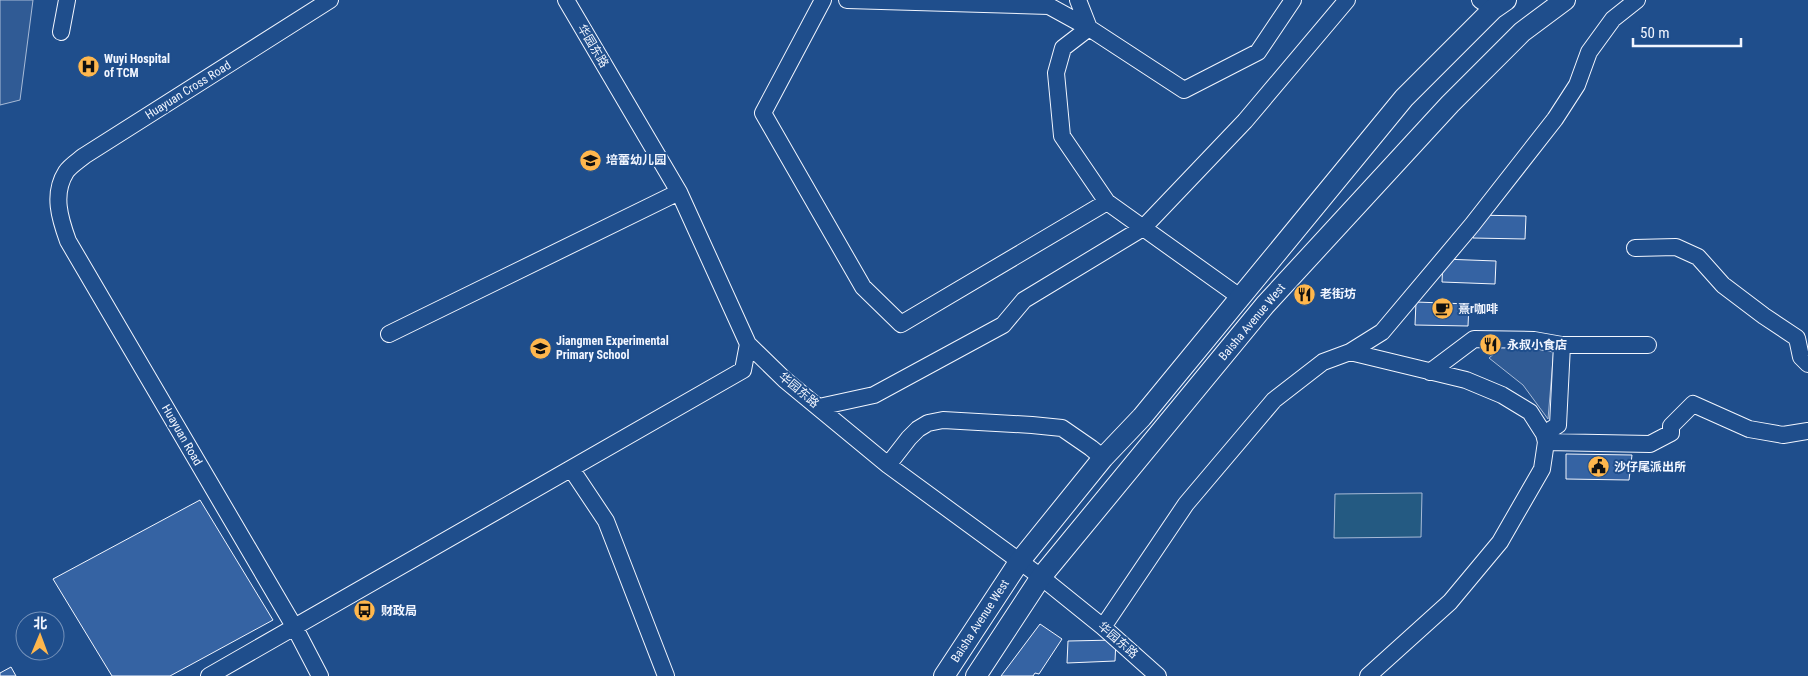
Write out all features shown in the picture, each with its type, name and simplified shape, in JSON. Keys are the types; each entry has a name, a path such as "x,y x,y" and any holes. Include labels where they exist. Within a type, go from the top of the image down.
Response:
{"main road":[{"name":"Baisha Avenue West","path":"976,676 1041,577 1265,305 1450,104 1522,32 1565,0"},
{"name":"Baisha Avenue West","path":"944,676 1019,562 1103,458 1142,416 1404,98 1493,3"}],"street":[{"path":"61,32 67,0"},
{"name":"Huayuan Cross Road","path":"58,191 66,172 84,156 330,0"},
{"name":"华园东路","path":"566,0 679,192 748,344 785,380 888,465 1041,577 1103,627 1158,676"},
{"path":"823,0 763,113 863,287 901,324 1107,202"},
{"path":"847,0 1049,6 1089,28 1184,90 1258,52 1293,0"},
{"path":"1078,0 1089,28"},
{"path":"819,407 874,394 1003,325 1024,300 1144,228 1245,121 1347,0"},
{"path":"1103,627 1186,504 1274,400 1323,362 1350,352 1382,332 1472,225 1555,119 1577,85 1589,52 1613,20 1637,0"},
{"path":"1089,28 1063,48 1056,74 1062,136 1107,202 1240,297"},
{"name":"Huayuan Road","path":"58,191 59,216 68,241 295,628 320,676"},
{"path":"389,334 679,192"},
{"path":"1635,248 1676,248 1698,257 1723,284 1764,316 1797,338 1801,357 1808,364"},
{"path":"1430,372 1474,339 1534,340 1562,345 1648,345"},
{"path":"209,676 744,370 748,344"},
{"path":"1545,438 1558,424 1562,345"},
{"path":"1350,352 1466,380 1502,395 1530,412 1545,438 1542,468 1500,542 1450,602 1368,676"},
{"path":"1545,438 1650,444 1671,433 1670,426 1693,404 1749,429 1783,435 1808,431"},
{"path":"888,465 918,429 928,423 943,420 1032,424 1062,428 1103,458"},
{"path":"572,470 606,521 666,676"}],"shaded area":[{"path":"0,0 33,0 20,100 0,105"},
{"path":"1503,346 1554,347 1548,419 1523,385 1489,358"},
{"path":"1422,493 1421,537 1334,538 1335,494"}],"building":[{"path":"1473,215 1526,216 1525,239 1473,238"},
{"path":"1443,259 1496,261 1495,284 1442,282"},
{"path":"1416,302 1469,304 1468,326 1415,325"},
{"name":"沙仔尾派出所","path":"1566,454 1632,455 1629,480 1566,479"},
{"path":"200,500 273,620 170,676 112,676 53,579"},
{"path":"1040,624 1062,639 1039,674 1035,673 1033,676 1001,676"},
{"path":"1116,640 1115,661 1067,663 1068,641"},
{"path":"11,667 16,676 0,676 0,673"}],"place":[{"name":"Wuyi Hospital of TCM","path":"88,66"},
{"name":"培蕾幼儿园","path":"590,160"},
{"name":"老街坊","path":"1304,294"},
{"name":"熹r咖啡","path":"1442,309"},
{"name":"永叔小食店","path":"1491,345"},
{"name":"Jiangmen Experimental Primary School","path":"540,348"},
{"name":"沙仔尾派出所","path":"1598,467"},
{"name":"财政局","path":"365,611"}]}
